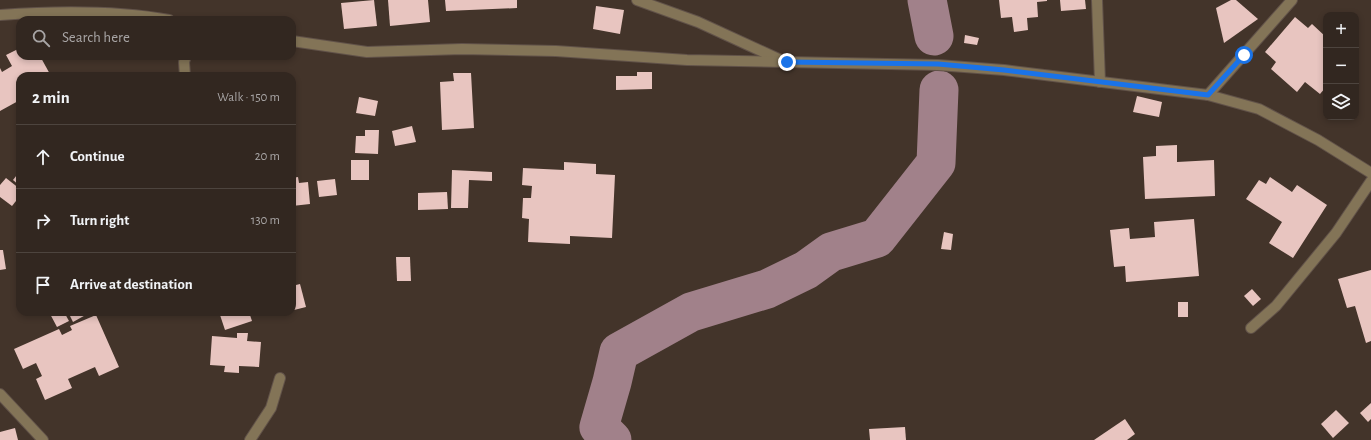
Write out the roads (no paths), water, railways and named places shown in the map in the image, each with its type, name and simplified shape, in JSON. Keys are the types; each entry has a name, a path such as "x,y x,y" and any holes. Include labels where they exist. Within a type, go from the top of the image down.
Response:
{"street":[{"path":"637,0 698,22 787,62"},
{"path":"1097,0 1100,82"},
{"path":"1208,95 1292,0"},
{"path":"0,15 56,11 148,16"},
{"path":"296,42 367,52 462,49 548,51 687,60 938,64 1004,70 1208,95 1259,109 1318,140 1371,173"},
{"path":"185,60 185,72"},
{"path":"1251,328 1276,306 1336,233 1371,181"},
{"path":"250,440 271,408 280,378"},
{"path":"0,394 43,440"}],"waterway":[{"path":"927,0 934,36"},
{"path":"612,440 599,427 619,352 691,312 767,289 806,270 831,252 877,238 936,163 939,90"}]}
